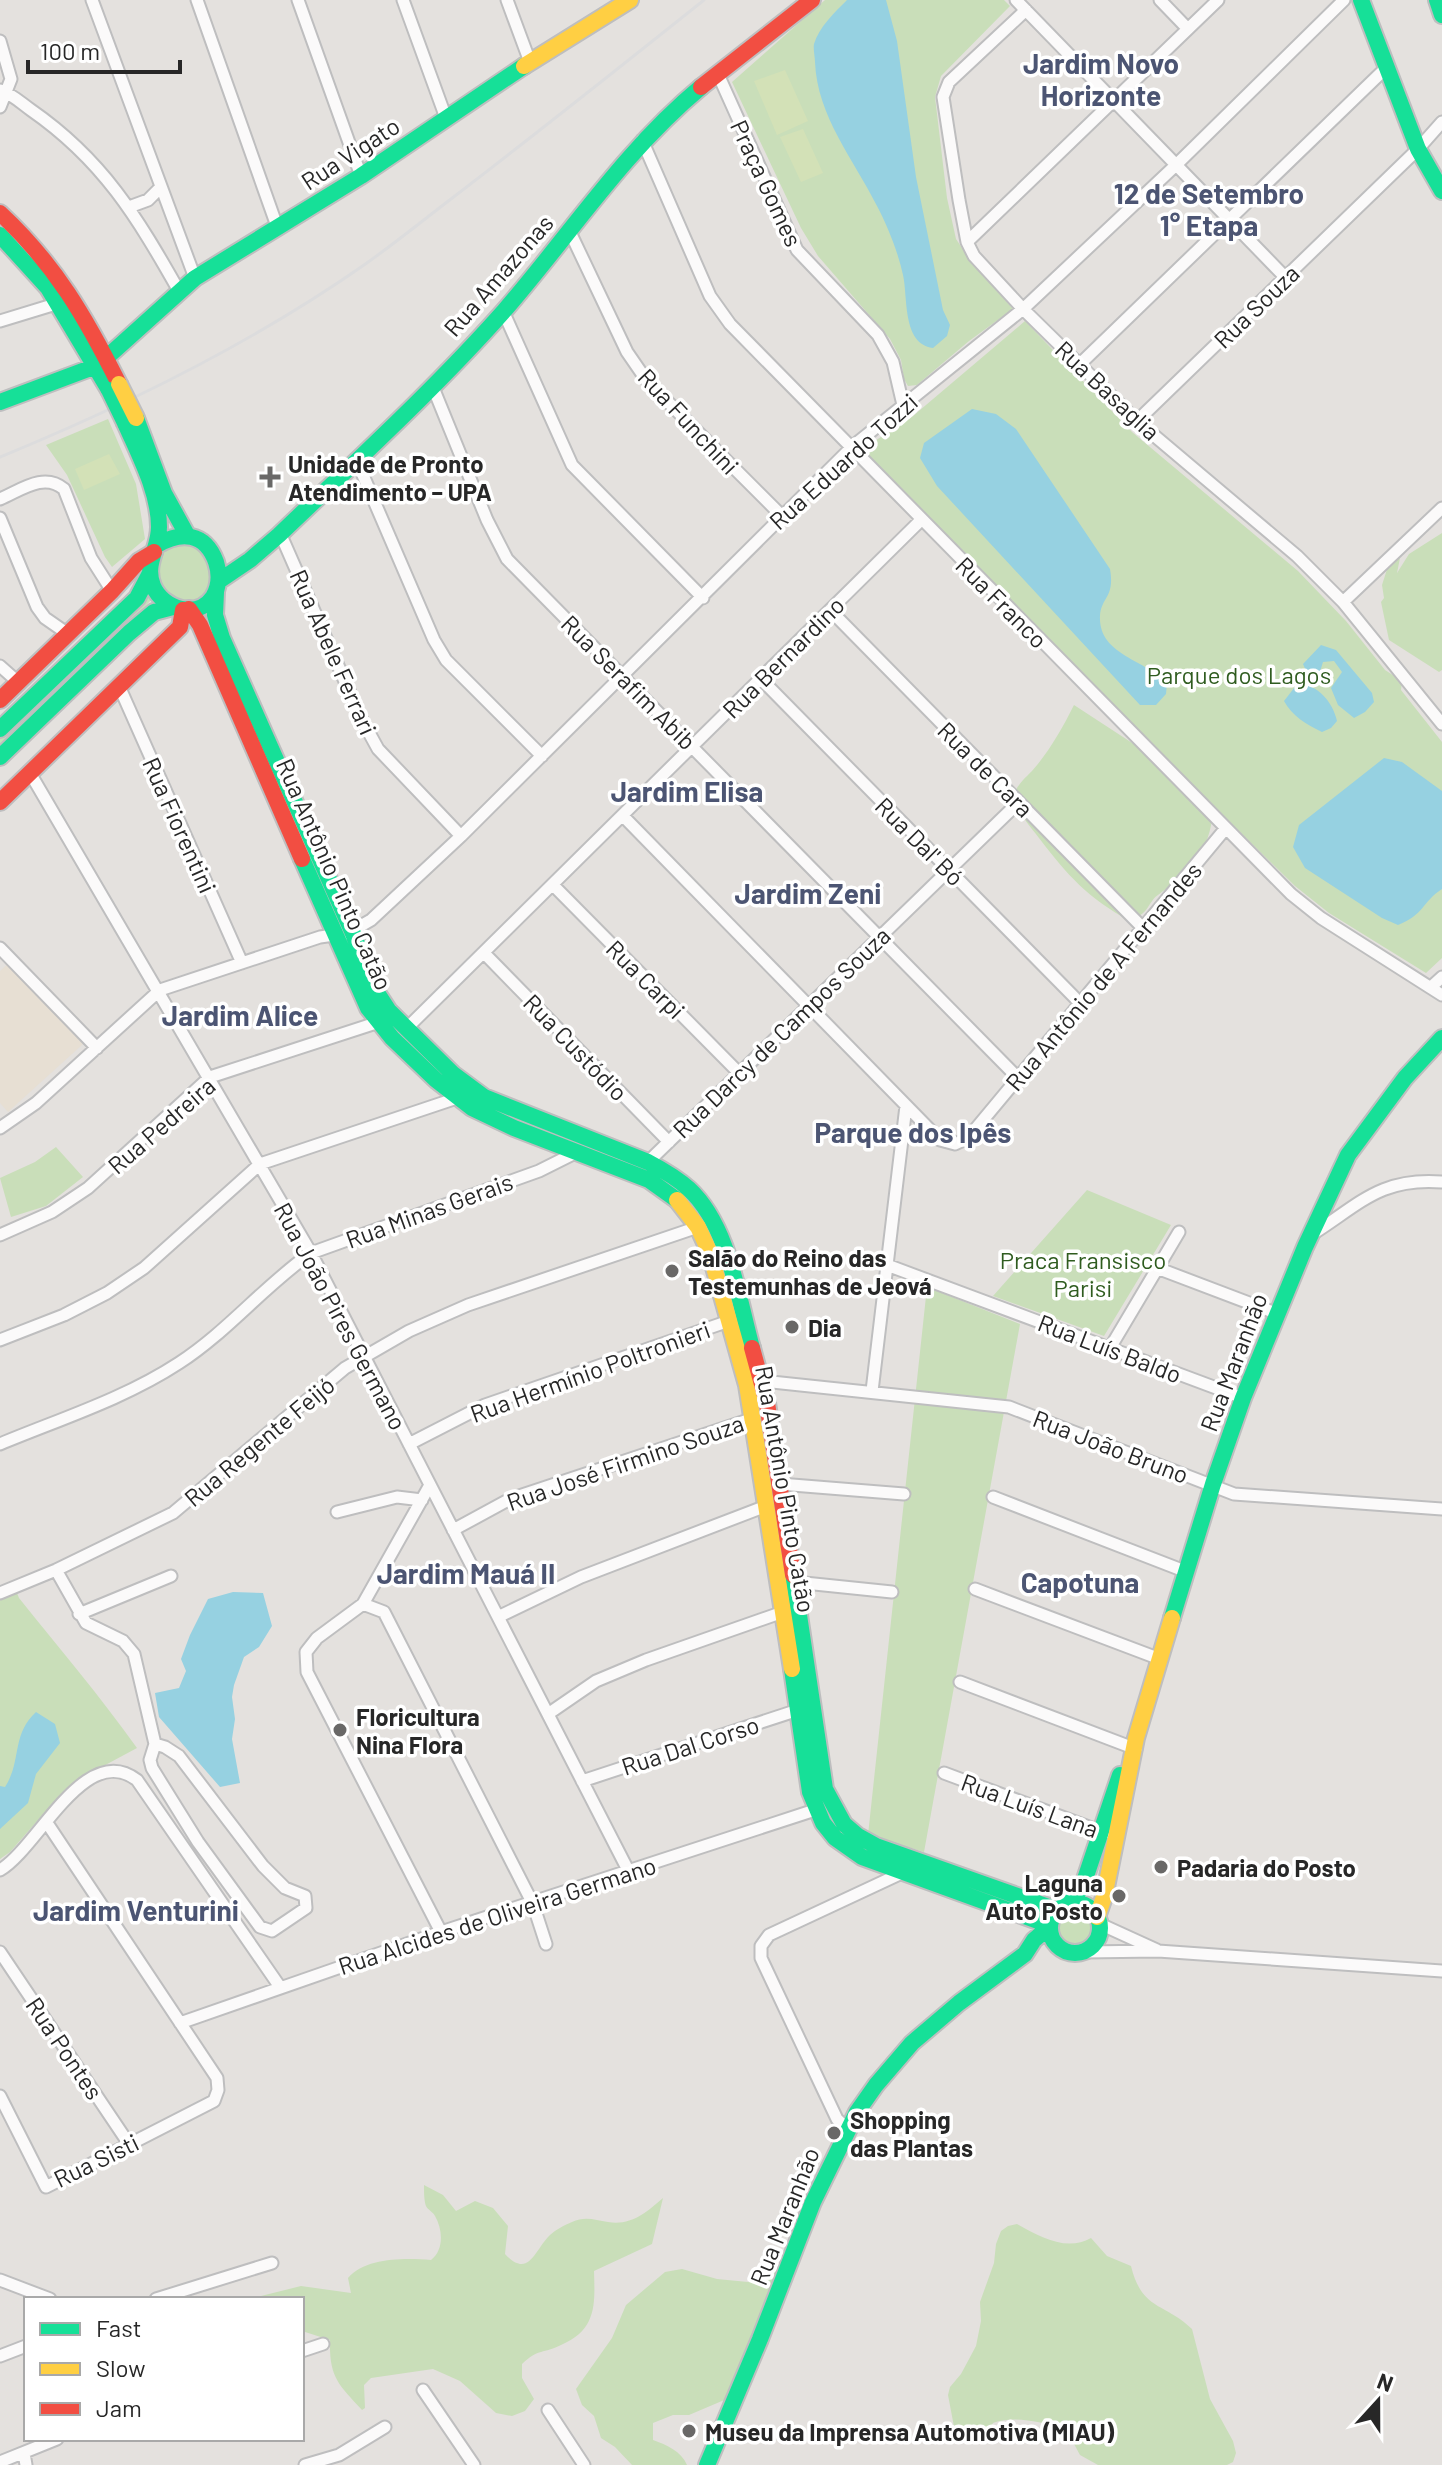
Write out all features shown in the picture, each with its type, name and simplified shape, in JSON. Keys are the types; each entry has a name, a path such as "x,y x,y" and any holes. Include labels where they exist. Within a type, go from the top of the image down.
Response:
{"main road":[{"name":"Rua Vigato","path":"0,402 101,362 195,278 361,176 611,5 630,0"},
{"name":"Rua Amazonas","path":"218,586 280,533 503,311 642,140 717,72 765,39 812,0"},
{"path":"1361,0 1418,149 1442,191"},
{"path":"0,213 29,237 58,272 130,421 153,458 166,499 186,533 207,549 216,562 218,586 203,606 154,612 0,757"},
{"path":"1,237 24,256 101,362"},
{"path":"130,421 159,527 152,560 159,597 182,609"},
{"path":"0,729 137,598 152,560 165,538 186,533"},
{"path":"0,700 130,571 152,560"},
{"name":"Rua Antônio Pinto Catão","path":"218,586 215,615 222,638 352,931 374,988 389,1011 453,1074 484,1097 671,1193 698,1227 710,1253 729,1321 795,1582 825,1789 834,1810 857,1837 1056,1916"},
{"path":"0,802 180,627 182,609"},
{"name":"Rua Antônio Pinto Catão","path":"182,609 200,625 334,935 368,1008 392,1038 457,1098 514,1128 648,1162 672,1175 692,1191 721,1233 762,1381 780,1484 774,1506 783,1612 815,1810 825,1828 841,1845 862,1857 1056,1916"},
{"name":"Rua Maranhão","path":"1084,1952 1097,1941 1109,1834 1213,1484 1243,1398 1310,1235 1348,1155 1377,1112 1442,1038"},
{"path":"729,1321 740,1323 751,1342"},
{"path":"798,1710 809,1712 816,1723"},
{"name":"Rua Maranhão","path":"707,2465 739,2396 825,2169 871,2092 898,2057 939,2018 1025,1954 1082,1888 1109,1834"},
{"path":"1064,1952 1050,1937 1056,1916 1087,1906 1099,1920"},
{"path":"1025,1954 1084,1952"}],"street":[{"path":"92,0 195,278"},
{"path":"197,0 278,229"},
{"path":"298,0 361,176"},
{"path":"403,0 446,118"},
{"path":"507,0 530,62"},
{"path":"1016,0 1285,277"},
{"path":"1160,0 1188,29"},
{"path":"967,242 1218,0"},
{"name":"Rua Eduardo Tozzi","path":"352,931 371,920 461,836 853,446 1023,309 1344,0"},
{"name":"Rua Basaglia","path":"1026,10 949,82 943,97 967,242 974,256 1137,421 1297,556 1343,602 1442,724"},
{"path":"0,41 11,73 0,107"},
{"path":"1079,365 1386,68"},
{"name":"Praça Gomes","path":"717,72 797,250 878,335 893,362 903,405"},
{"path":"4,91 70,140 116,188 179,291"},
{"name":"Rua Souza","path":"1137,421 1418,149 1442,122"},
{"name":"Rua Franco","path":"642,140 710,296 730,324 1291,894 1321,918 1442,995"},
{"path":"129,207 148,200 160,188"},
{"name":"Rua Funchini","path":"569,230 627,352 647,381 781,515"},
{"path":"0,321 59,303"},
{"path":"503,311 572,465 703,598"},
{"name":"Rua Serafim Abib","path":"432,385 487,520 507,559 1018,1078"},
{"path":"356,459 434,640 446,660 542,756"},
{"path":"0,499 40,481 58,483 64,489 97,569 112,591"},
{"path":"1343,602 1442,508"},
{"path":"0,518 37,607 45,618 68,634"},
{"name":"Rua Bernardino","path":"406,1029 921,520"},
{"name":"Rua Abele Ferrari","path":"280,533 361,718 378,749 461,836"},
{"name":"Rua de Cara","path":"830,610 1143,928"},
{"path":"0,666 18,682"},
{"name":"Rua Dal' Bó","path":"761,679 1080,1003"},
{"name":"Rua Fiorentini","path":"119,686 242,963"},
{"name":"Rua João Pires Germano","path":"30,773 160,990 311,1253 629,1872"},
{"name":"Rua Darcy de Campos Souza","path":"648,1162 1019,802"},
{"path":"623,816 906,1106 872,1391"},
{"name":"Rua Antônio de A Fernandes","path":"906,1106 940,1140 955,1144 968,1138 1226,828"},
{"name":"Rua Carpi","path":"553,885 739,1073"},
{"path":"0,1112 5,1126 160,990 334,935 342,941 347,940 352,931"},
{"path":"0,948 97,1048"},
{"name":"Rua Custódio","path":"484,953 669,1142"},
{"path":"1431,987 1442,977"},
{"name":"Rua Pedreira","path":"0,1235 52,1212 88,1188 210,1077 379,1022"},
{"path":"0,1340 64,1315 107,1293 144,1268 260,1164 457,1098"},
{"name":"Rua Minas Gerais","path":"0,1444 104,1402 170,1369 217,1334 287,1270 311,1253 539,1171 582,1146"},
{"path":"1310,1235 1376,1191 1414,1180 1442,1182"},
{"name":"Rua Regente Feijó","path":"0,1593 56,1570 173,1513 363,1355 468,1305 698,1227"},
{"path":"1110,1348 1179,1232"},
{"name":"Rua Luís Baldo","path":"887,1265 1243,1398"},
{"path":"1157,1268 1278,1314"},
{"name":"Rua Hermínio Poltronieri","path":"409,1444 485,1405 729,1321"},
{"name":"Rua João Bruno","path":"762,1381 1009,1407 1234,1494 1442,1509"},
{"name":"Rua José Firmino Souza","path":"453,1530 510,1499 754,1418"},
{"path":"780,1484 904,1494"},
{"path":"430,1485 363,1604 317,1638 306,1652 307,1672 441,1932"},
{"path":"337,1512 397,1497 422,1500"},
{"path":"993,1497 1187,1572"},
{"path":"498,1617 581,1577 774,1506"},
{"path":"56,1570 86,1623 123,1641 134,1654 155,1744 151,1755 152,1768 198,1842 260,1927 272,1931 306,1908 305,1896 278,1883 179,1756 155,1744"},
{"path":"79,1614 171,1576"},
{"path":"795,1582 892,1592"},
{"path":"975,1589 1160,1659"},
{"path":"363,1604 384,1612 533,1904 546,1944"},
{"path":"548,1714 596,1681 621,1670 783,1612"},
{"path":"960,1682 1134,1744"},
{"name":"Rua Dal Corso","path":"582,1781 798,1710"},
{"path":"0,1870 19,1856 66,1798 85,1781 109,1770 126,1772 137,1780 280,1987"},
{"name":"Rua Luís Lana","path":"944,1773 1109,1834"},
{"name":"Rua Alcides de Oliveira Germano","path":"180,2023 441,1932 815,1810"},
{"path":"47,1823 180,2023"},
{"path":"848,2129 837,2119 830,2105 761,1958 761,1946 769,1935 904,1872"},
{"path":"1099,1920 1158,1951"},
{"path":"1084,1952 1158,1951 1442,1971"},
{"name":"Rua Pontes","path":"0,1952 129,2144"},
{"name":"Rua Sisti","path":"0,2096 46,2187 214,2101 218,2090 217,2078 180,2023"},
{"path":"162,2297 272,2263"},
{"path":"0,2280 45,2297"},
{"path":"0,2344 20,2348"},
{"path":"304,2350 323,2344"},
{"path":"0,2356 20,2348"},
{"path":"423,2390 474,2465"},
{"path":"548,2410 584,2465"},
{"path":"305,2465 339,2455 385,2427"},
{"path":"0,2462 25,2459 54,2441"}],"shaded area":[{"path":"10,962 83,1044 8,1112 0,1103 0,971"}],"green space":[{"path":"825,0 1004,0 1010,6 941,76 935,97 947,198 956,239 1013,309 917,385 908,386 901,360 890,339 818,256 801,228 732,82"},
{"path":"785,70 808,121 777,135 754,81"},
{"path":"803,129 823,173 801,182 780,137"},
{"name":"Parque dos Lagos","path":"1025,321 1132,432 1298,571 1346,621 1385,670 1402,681 1401,690 1442,742 1442,958 1426,973 1329,913 1295,886 1177,770 1212,819 1210,831 1194,863 1144,912 1130,921 1102,904 1069,875 1021,814 1013,796 1050,748 1074,705 1146,752 861,450 913,416"},
{"path":"108,419 136,484 145,539 112,567 67,475 46,445"},
{"path":"109,454 120,474 84,490 75,469"},
{"path":"1442,533 1442,670 1439,672 1389,640 1381,602 1384,598 1382,585 1389,563 1400,558 1397,573 1409,554"},
{"path":"174,541 201,550 214,577 207,596 187,606 162,593 155,569 160,553"},
{"path":"147,591 152,599 123,630 0,748 0,733"},
{"path":"56,1147 83,1177 46,1206 11,1217 0,1178 35,1162"},
{"name":"Praca Fransisco Parisi","path":"1087,1190 1171,1225 1104,1336 993,1296"},
{"path":"927,1287 1020,1324 924,1852 868,1835"},
{"path":"15,1588 19,1598 137,1748 83,1777 61,1794 10,1852 0,1859 0,1594"},
{"path":"1075,1908 1090,1914 1096,1929 1090,1944 1075,1950 1060,1944 1054,1929 1060,1914"},
{"path":"424,2185 443,2195 456,2211 475,2201 493,2208 508,2226 505,2254 520,2264 531,2260 550,2235 569,2223 586,2219 624,2222 645,2213 663,2198 652,2244 594,2271 593,2305 588,2324 573,2339 522,2364 522,2378 534,2399 525,2411 512,2416 496,2413 460,2381 433,2369 371,2378 364,2385 365,2408 362,2410 333,2372 330,2340 304,2332 304,2297 257,2297 301,2286 351,2293 348,2278 365,2266 398,2259 431,2260 438,2251 441,2233 424,2199"},
{"path":"1017,2224 1044,2238 1063,2243 1073,2244 1091,2238 1107,2256 1131,2266 1141,2291 1148,2299 1192,2329 1210,2399 1233,2441 1236,2453 1233,2462 1227,2465 1098,2465 1080,2455 1062,2427 1019,2420 993,2423 984,2440 961,2441 955,2432 948,2395 950,2387 976,2346 981,2321 980,2302 1001,2231"},
{"path":"772,2260 780,2285 729,2398 689,2415 673,2415 653,2423 653,2440 677,2452 687,2465 632,2465 615,2447 601,2438 594,2416 582,2405 576,2389 612,2338 626,2305 665,2272 682,2269 717,2279 748,2282"}],"water":[{"path":"847,0 886,0 897,41 916,177 943,310 950,325 947,336 933,348 923,345 911,329 903,275 892,240 829,119 817,82 816,38"},
{"path":"972,409 996,414 1016,429 1110,569 1111,586 1100,616 1101,629 1115,648 1167,683 1166,694 1156,705 1140,705 937,486 920,458 924,443"},
{"path":"1321,645 1336,650 1372,693 1374,702 1365,712 1354,718 1338,705 1331,688 1342,672 1334,661 1323,662 1318,678 1309,678 1303,664"},
{"path":"1298,683 1312,687 1328,701 1337,721 1331,728 1322,732 1300,719 1287,706 1284,701"},
{"path":"1384,758 1402,762 1442,791 1442,889 1418,913 1398,925 1305,868 1293,847 1299,825"},
{"path":"233,1592 263,1593 272,1626 259,1647 244,1657 234,1685 232,1739 240,1783 220,1787 159,1717 155,1693 179,1688 186,1671 181,1659 208,1599"},
{"path":"36,1712 55,1724 60,1743 36,1774 28,1803 0,1829 0,1786 5,1787 10,1777 23,1730"}],"railway":[{"path":"0,457 95,416 187,371 321,294 397,241 704,0"}],"traffic: fast":[{"path":"1361,0 1418,149 1442,191"},
{"path":"1437,0 1442,15"},
{"path":"106,358 195,278 361,176 524,66"},
{"path":"219,581 279,535 450,369 504,311 622,166 701,87"},
{"path":"0,235 48,288 109,390"},
{"path":"0,402 96,366"},
{"path":"109,390 125,423"},
{"path":"136,418 164,493 186,533"},
{"path":"125,423 156,500 159,527 150,571 153,586 172,606 190,610 206,604 218,585 216,562 206,545 183,536 157,545"},
{"path":"0,729 137,598 149,575"},
{"path":"216,592 215,615 222,638 352,931 374,988 389,1011 453,1074 484,1097 648,1162 689,1189 703,1204 723,1242 752,1348"},
{"path":"0,757 129,633 154,612 173,607"},
{"path":"302,859 368,1008 392,1038 436,1080 472,1108 514,1128 649,1180 677,1200"},
{"path":"1172,1618 1243,1398 1305,1247 1348,1155 1405,1078 1442,1038"},
{"path":"793,1575 825,1789 844,1824 876,1846 1057,1910"},
{"path":"792,1669 810,1792 823,1823 835,1838 862,1857 1049,1925"},
{"path":"1068,1904 1082,1888 1120,1775"},
{"path":"1075,1903 1093,1910 1100,1928 1093,1946 1075,1953 1057,1946 1050,1928 1057,1910 1075,1903"},
{"path":"707,2465 813,2202 857,2112 912,2043 1025,1954 1034,1940 1049,1927"}],"traffic: slow":[{"path":"524,66 630,0"},
{"path":"119,384 136,418"},
{"path":"677,1200 698,1227 710,1253 747,1385 792,1669"},
{"path":"1097,1917 1104,1897 1136,1738 1172,1618"}],"traffic: jam":[{"path":"701,87 812,0"},
{"path":"0,213 20,232 68,293 119,384"},
{"path":"0,700 139,561 154,552"},
{"path":"189,609 200,625 302,859"},
{"path":"0,802 180,627 183,610"},
{"path":"752,1348 767,1403 793,1575"}],"place":[{"name":"Unidade de Pronto Atendimento – UPA","path":"270,477"},
{"name":"Salão do Reino das Testemunhas de Jeová","path":"672,1271"},
{"name":"Dia","path":"792,1327"},
{"name":"Floricultura Nina Flora","path":"340,1730"},
{"name":"Padaria do Posto","path":"1161,1867"},
{"name":"Laguna Auto Posto","path":"1119,1896"},
{"name":"Shopping das Plantas","path":"834,2133"},
{"name":"Museu da Imprensa Automotiva (MIAU)","path":"689,2431"}],"district":[{"name":"Jardim Novo Horizonte","path":"1101,79"},
{"name":"12 de Setembro 1° Etapa","path":"1209,209"},
{"name":"Jardim Elisa","path":"687,791"},
{"name":"Jardim Zeni","path":"808,893"},
{"name":"Jardim Alice","path":"240,1015"},
{"name":"Parque dos Ipês","path":"913,1132"},
{"name":"Jardim Mauá II","path":"466,1573"},
{"name":"Capotuna","path":"1080,1582"},
{"name":"Jardim Venturini","path":"136,1910"}]}
